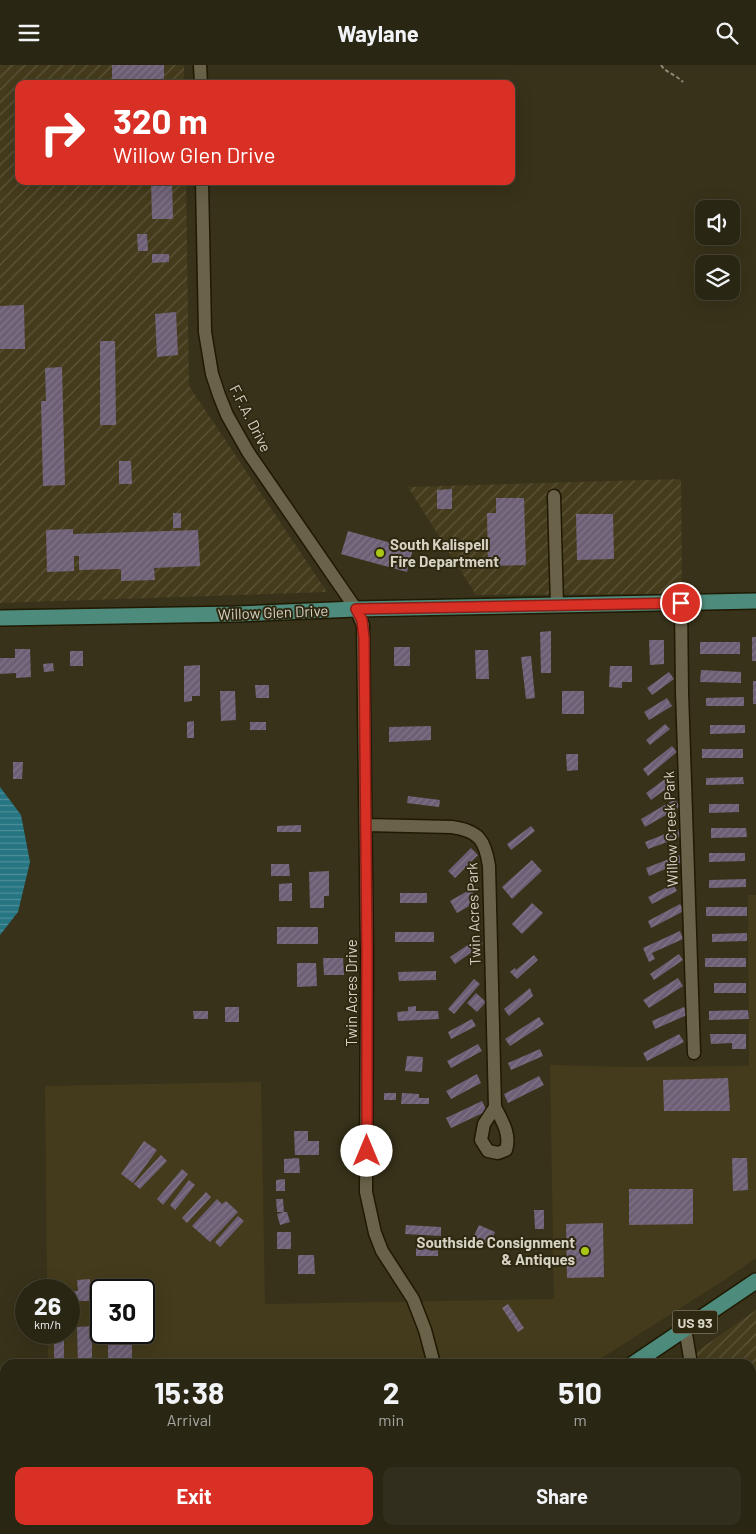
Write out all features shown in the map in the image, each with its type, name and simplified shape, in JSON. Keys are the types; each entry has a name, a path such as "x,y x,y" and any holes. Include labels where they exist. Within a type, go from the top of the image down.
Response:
{"main road":[{"name":"Willow Glen Drive","path":"0,618 756,601"},
{"name":"US 93","path":"640,1359 756,1281"}],"street":[{"path":"200,65 200,80"},
{"name":"F.F.A. Drive","path":"202,185 205,332 212,374 219,395 248,452 356,609"},
{"path":"554,496 557,606"},
{"name":"Willow Creek Park","path":"681,603 682,702 694,1053"},
{"name":"Twin Acres Drive","path":"356,609 362,620 364,638 367,962 366,1192 375,1233 382,1251 413,1299 433,1359"},
{"name":"Twin Acres Park","path":"366,825 463,828 475,834 484,844 489,866 495,1107"},
{"path":"686,1328 690,1359"}],"path":[{"path":"661,65 665,71 675,74 683,82"}],"shaded area":[{"path":"0,65 184,65 184,80 15,80 15,185 186,185 189,386 327,592 0,603"},
{"path":"681,479 682,594 476,595 408,487"},
{"path":"748,895 756,895 756,1258 600,1359 48,1359 48,1344 80,1344 80,1279 47,1279 45,1086 261,1082 265,1304 554,1299 550,1065 630,1067 749,1066"},
{"path":"756,1310 756,1359 686,1359"}],"water":[{"path":"0,787 21,815 30,862 18,912 0,935"}],"building":[{"path":"112,65 164,65 164,80 112,80"},
{"path":"151,185 172,185 173,219 152,219"},
{"path":"137,234 147,234 148,251 138,251"},
{"path":"152,254 169,254 169,262 152,263"},
{"path":"24,305 25,349 0,349 0,306"},
{"path":"176,312 178,355 157,357 155,314"},
{"path":"100,341 115,341 116,425 100,425"},
{"path":"62,367 65,485 43,486 41,401 46,401 45,368"},
{"path":"119,461 131,461 132,484 119,484"},
{"path":"452,489 452,509 437,509 437,490"},
{"path":"496,498 524,498 526,565 488,566 487,513 496,513"},
{"path":"173,513 181,513 181,528 173,528"},
{"path":"576,514 613,514 614,559 577,560"},
{"path":"73,529 73,534 198,530 200,566 154,568 155,580 121,581 121,569 79,570 79,556 74,556 74,571 47,572 46,530"},
{"path":"348,531 413,549 407,572 341,554"},
{"path":"551,631 551,673 541,673 540,632"},
{"path":"752,637 756,637 756,661 752,661"},
{"path":"649,640 664,640 664,664 650,665"},
{"path":"700,642 740,642 740,654 700,654"},
{"path":"394,647 410,647 410,666 394,666"},
{"path":"15,649 30,649 31,677 16,678 16,673 0,674 0,658 15,658"},
{"path":"475,650 488,650 489,679 476,679"},
{"path":"70,651 83,651 83,666 70,666"},
{"path":"531,656 535,698 526,699 521,657"},
{"path":"53,663 54,671 44,672 43,664"},
{"path":"200,665 200,696 192,696 192,701 184,702 184,666"},
{"path":"610,666 632,666 632,682 622,682 622,688 609,687"},
{"path":"701,670 741,672 741,683 700,682"},
{"path":"669,672 674,679 652,695 647,688"},
{"path":"753,681 756,681 756,704 753,704"},
{"path":"255,685 269,685 269,698 256,698"},
{"path":"220,691 235,691 236,720 221,721"},
{"path":"562,691 584,691 584,714 562,714"},
{"path":"744,697 744,706 706,706 706,698"},
{"path":"667,698 672,706 649,720 644,712"},
{"path":"194,721 194,738 187,738 187,722"},
{"path":"250,722 266,722 266,730 250,730"},
{"path":"665,724 670,729 650,745 646,740"},
{"path":"710,725 745,725 745,733 710,734"},
{"path":"431,726 431,740 389,742 389,727"},
{"path":"672,746 677,752 648,776 643,769"},
{"path":"702,749 743,749 743,758 702,758"},
{"path":"566,754 578,754 578,770 567,771"},
{"path":"13,762 23,762 22,779 13,779"},
{"path":"669,776 674,783 651,800 646,793"},
{"path":"743,777 744,784 706,785 706,778"},
{"path":"408,796 440,800 439,807 407,803"},
{"path":"675,799 680,807 645,827 641,819"},
{"path":"709,804 739,804 739,812 709,813"},
{"path":"301,825 301,832 277,832 277,826"},
{"path":"531,826 535,831 511,850 507,844"},
{"path":"711,828 746,828 747,837 711,838"},
{"path":"678,829 681,837 648,849 645,842"},
{"path":"471,848 478,855 455,878 448,871"},
{"path":"709,853 745,853 745,861 709,862"},
{"path":"679,855 682,862 649,876 646,868"},
{"path":"532,860 542,871 512,899 502,887"},
{"path":"271,864 289,864 290,876 271,876"},
{"path":"329,871 329,896 324,896 324,908 310,908 309,872"},
{"path":"746,879 746,887 709,888 709,880"},
{"path":"292,883 292,901 279,901 279,884"},
{"path":"673,884 677,891 652,904 648,897"},
{"path":"471,889 478,901 457,913 450,901"},
{"path":"400,893 427,893 427,903 400,903"},
{"path":"532,903 543,913 522,934 512,924"},
{"path":"680,904 684,911 651,928 648,921"},
{"path":"706,907 747,907 747,916 706,916"},
{"path":"277,927 318,927 318,944 277,944"},
{"path":"680,931 683,939 652,953 655,959 649,962 643,948"},
{"path":"395,932 434,932 434,942 395,942"},
{"path":"747,933 747,941 712,942 712,934"},
{"path":"478,938 483,944 455,964 450,957"},
{"path":"679,954 683,960 654,980 650,974"},
{"path":"534,955 538,960 517,979 510,972 515,968 516,970"},
{"path":"323,958 343,958 344,975 324,975"},
{"path":"705,958 746,958 746,967 705,967"},
{"path":"297,963 316,963 317,986 297,987"},
{"path":"436,971 436,980 399,981 398,972"},
{"path":"678,978 683,986 649,1008 643,1000"},
{"path":"474,979 480,984 454,1014 448,1009"},
{"path":"714,983 746,983 746,993 714,993"},
{"path":"530,988 533,996 509,1016 504,1009"},
{"path":"476,993 486,1002 477,1012 467,1003"},
{"path":"416,1006 416,1011 438,1011 439,1019 398,1021 397,1012 408,1011 408,1007"},
{"path":"225,1007 239,1007 239,1022 225,1022"},
{"path":"684,1007 687,1015 655,1029 652,1021"},
{"path":"748,1010 749,1019 709,1020 709,1011"},
{"path":"193,1011 208,1011 208,1019 194,1019"},
{"path":"539,1017 544,1024 510,1046 505,1039"},
{"path":"472,1019 476,1026 451,1039 448,1032"},
{"path":"679,1034 684,1042 647,1061 643,1053"},
{"path":"710,1034 746,1034 746,1049 732,1049 732,1043 711,1044"},
{"path":"478,1044 482,1051 451,1068 447,1061"},
{"path":"540,1049 543,1056 511,1070 508,1063"},
{"path":"407,1056 423,1057 422,1072 405,1071"},
{"path":"477,1074 481,1083 451,1099 446,1091"},
{"path":"539,1076 544,1085 508,1103 504,1094"},
{"path":"728,1078 730,1111 664,1111 663,1080"},
{"path":"384,1093 396,1093 396,1100 384,1100"},
{"path":"402,1093 419,1094 419,1098 429,1098 429,1104 401,1104"},
{"path":"482,1101 487,1111 451,1128 446,1118"},
{"path":"294,1131 308,1131 308,1141 319,1141 319,1155 295,1155"},
{"path":"144,1141 157,1150 133,1183 121,1174"},
{"path":"161,1155 167,1161 140,1189 134,1184"},
{"path":"299,1158 300,1173 284,1173 284,1159"},
{"path":"732,1158 747,1158 748,1190 733,1191"},
{"path":"182,1169 188,1174 163,1205 157,1199"},
{"path":"285,1179 285,1191 276,1191 276,1180"},
{"path":"189,1180 195,1185 175,1210 170,1205"},
{"path":"629,1189 693,1189 693,1224 629,1225"},
{"path":"206,1192 211,1197 187,1223 182,1218"},
{"path":"217,1199 222,1204 226,1201 238,1212 210,1242 192,1226"},
{"path":"276,1199 283,1199 284,1212 277,1212"},
{"path":"534,1210 544,1210 544,1229 535,1229"},
{"path":"287,1212 290,1222 280,1225 277,1214"},
{"path":"238,1216 244,1221 220,1247 215,1242"},
{"name":"Southside Consignment & Antiques","path":"603,1223 604,1277 567,1278 566,1224"},
{"path":"406,1225 441,1227 441,1236 405,1234"},
{"path":"479,1225 495,1232 490,1245 473,1238"},
{"path":"277,1232 291,1232 291,1249 277,1249"},
{"path":"431,1243 431,1251 438,1250 438,1256 416,1256 416,1244"},
{"path":"298,1255 314,1255 315,1274 298,1274"},
{"path":"90,1279 90,1301 80,1301 80,1280"},
{"path":"508,1304 524,1328 518,1332 502,1308"},
{"path":"90,1326 92,1359 78,1359 80,1327"},
{"path":"54,1344 64,1344 64,1359 54,1359"},
{"path":"108,1344 132,1344 132,1359 108,1359"}],"place":[{"name":"South Kalispell Fire Department","path":"380,553"},
{"name":"Southside Consignment & Antiques","path":"585,1251"}],"route":[{"path":"367,1151 364,638 362,620 356,609 681,603"}]}
